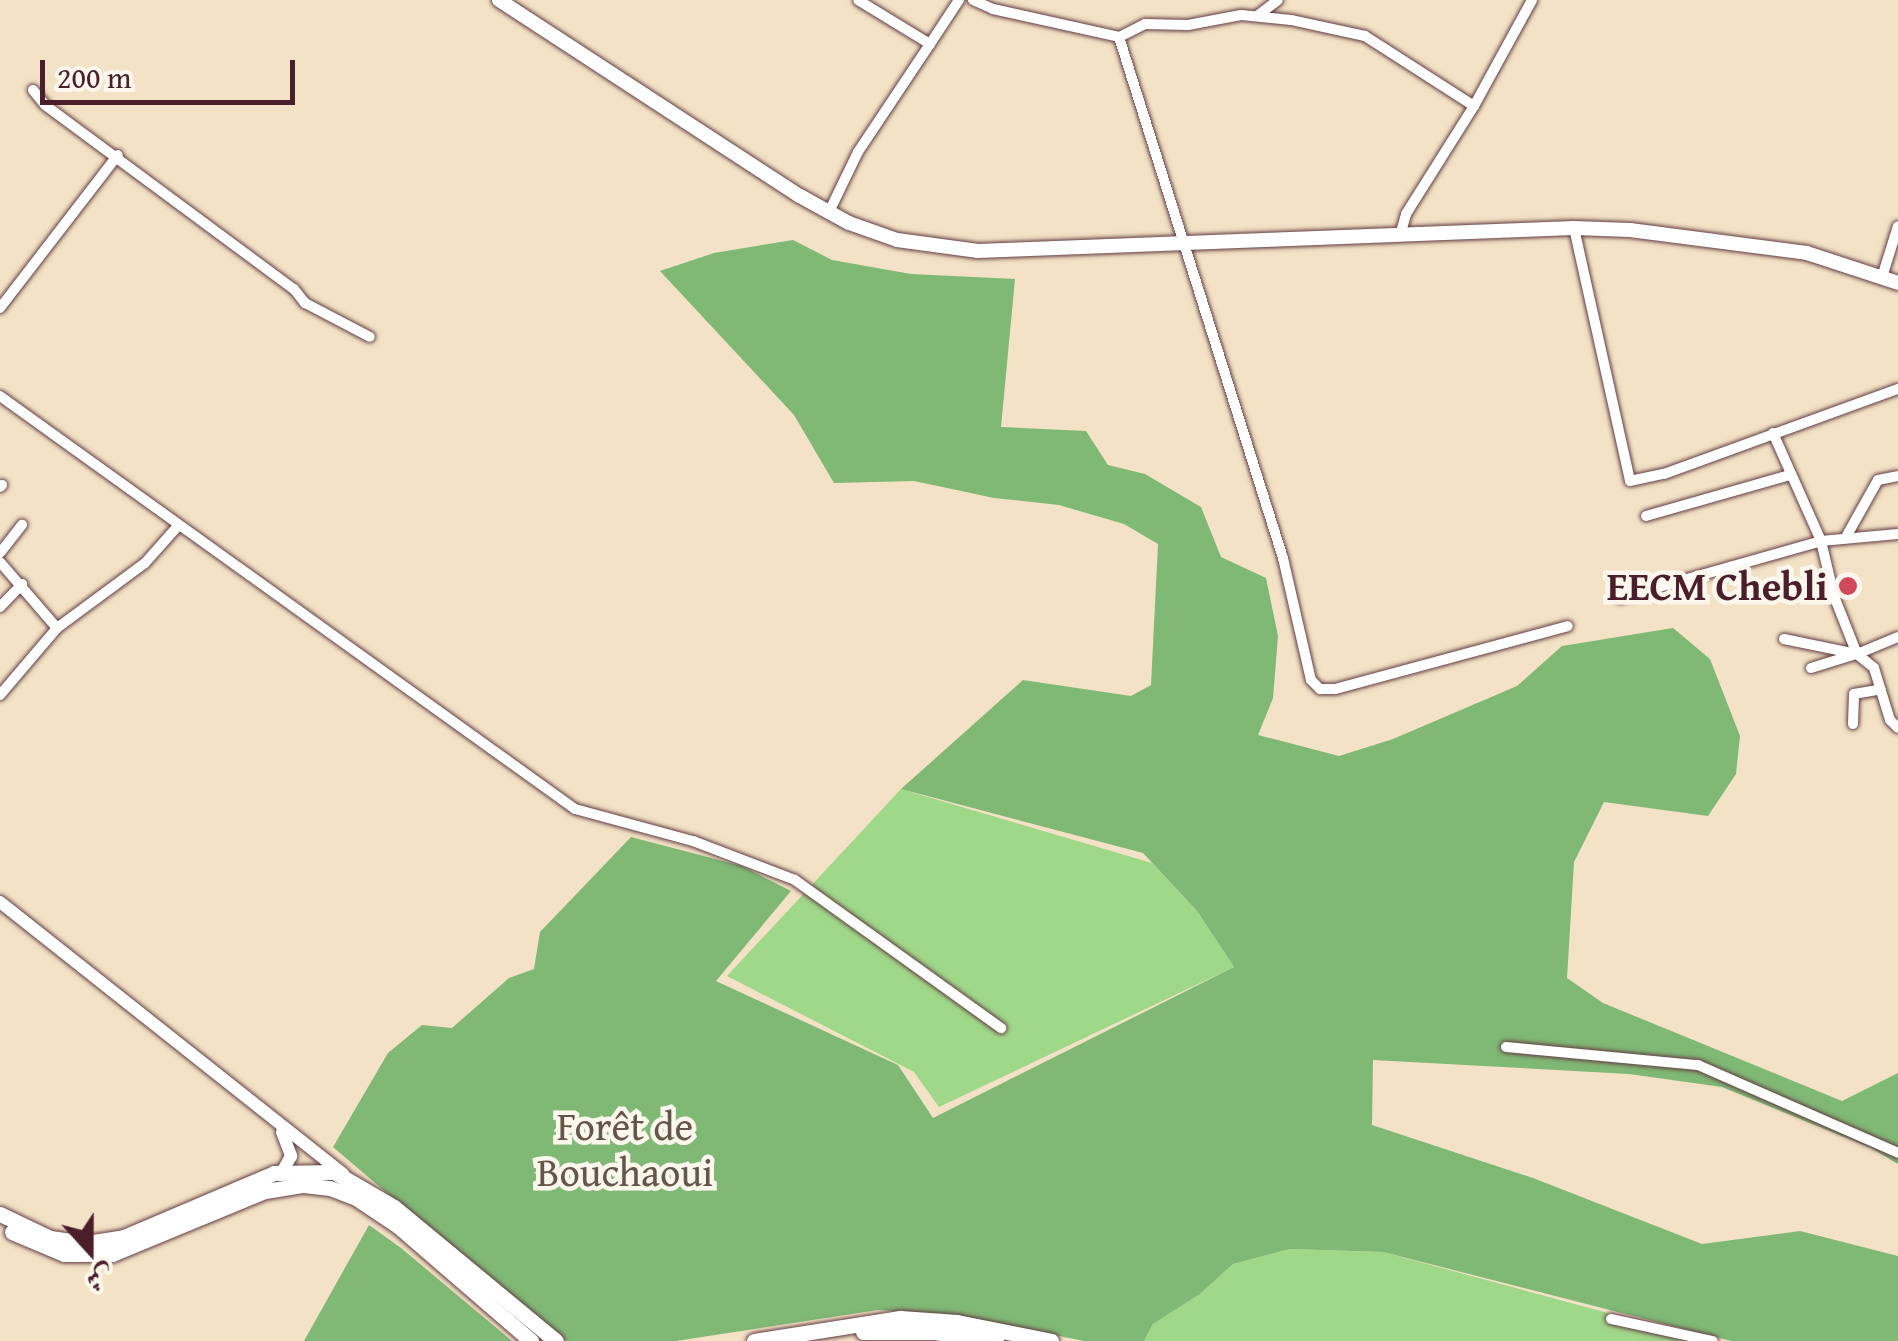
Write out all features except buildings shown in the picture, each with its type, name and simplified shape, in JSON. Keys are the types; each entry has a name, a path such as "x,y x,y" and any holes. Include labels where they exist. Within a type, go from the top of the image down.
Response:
{"highway":[{"path":"0,1214 50,1238 106,1241 282,1172 313,1169 347,1176 394,1207 556,1341"},
{"path":"0,1225 44,1248 93,1256 126,1250 265,1192 304,1185 330,1188 388,1218 530,1341"},
{"path":"754,1341 900,1318 957,1322 1050,1341"},
{"path":"810,1341 885,1330 996,1341"}],"main road":[{"path":"499,0 829,212 898,240 978,251 1180,240 1574,228 1790,250 1898,284"}],"street":[{"path":"858,0 930,44"},
{"path":"829,212 858,152 959,0"},
{"path":"973,0 993,10 1119,37 1145,24 1188,25 1256,17 1364,36 1474,106"},
{"path":"1256,17 1278,0"},
{"path":"1401,232 1406,214 1474,106 1532,0"},
{"path":"1119,37 1283,558 1311,680 1320,689 1443,664 1568,626"},
{"path":"33,90 45,105 118,155 294,289 305,304 370,337"},
{"path":"0,308 118,155"},
{"path":"1882,277 1898,226"},
{"path":"1574,228 1628,480 1664,474 1898,389"},
{"path":"0,396 575,808 693,841 795,880 1001,1028"},
{"path":"1773,433 1820,540 1834,596 1856,654"},
{"path":"1846,537 1878,480 1897,473"},
{"path":"1646,516 1790,475"},
{"path":"0,552 22,525"},
{"path":"0,695 57,628 145,563 178,526"},
{"path":"1620,598 1820,540 1898,534"},
{"path":"0,562 57,628"},
{"path":"0,607 22,584"},
{"path":"1811,668 1898,637"},
{"path":"1784,639 1856,654 1874,668 1890,720 1898,728"},
{"path":"1853,724 1854,694 1880,689"},
{"path":"0,902 347,1176"},
{"path":"1506,1047 1698,1065 1898,1153"},
{"path":"270,1118 290,1145 290,1162 282,1172"},
{"path":"1610,1319 1713,1341"}],"green space":[{"name":"Forêt de Bouchaoui","path":"793,240 832,260 911,274 1015,279 1001,427 1086,431 1108,465 1145,474 1201,507 1221,557 1266,578 1278,636 1273,698 1258,735 1339,756 1393,739 1517,686 1562,646 1673,628 1710,659 1740,736 1736,774 1708,816 1604,802 1574,862 1567,978 1603,1003 1842,1101 1898,1073 1898,1164 1871,1148 1722,1087 1629,1074 1373,1060 1372,1125 1533,1178 1702,1244 1800,1231 1898,1256 1898,1341 1731,1341 1383,1252 1290,1249 1233,1264 1200,1294 1153,1324 1144,1341 1084,1341 948,1314 878,1310 676,1341 567,1341 552,1334 333,1147 388,1053 422,1025 452,1028 509,978 534,969 540,932 631,837 742,866 791,891 716,981 898,1065 933,1118 1234,967 1197,911 1143,853 901,789 1023,680 1131,696 1151,685 1158,544 1124,524 1059,505 994,498 914,481 834,483 794,415 660,271 714,253"},
{"path":"901,789 1152,863 1197,911 1234,967 939,1107 914,1072 727,976"},
{"path":"369,1225 401,1248 512,1341 304,1341"},
{"path":"1290,1249 1383,1252 1711,1341 1144,1341 1153,1324 1200,1294 1233,1264"}],"place":[{"name":"EECM Chebli","path":"1848,586"}]}
